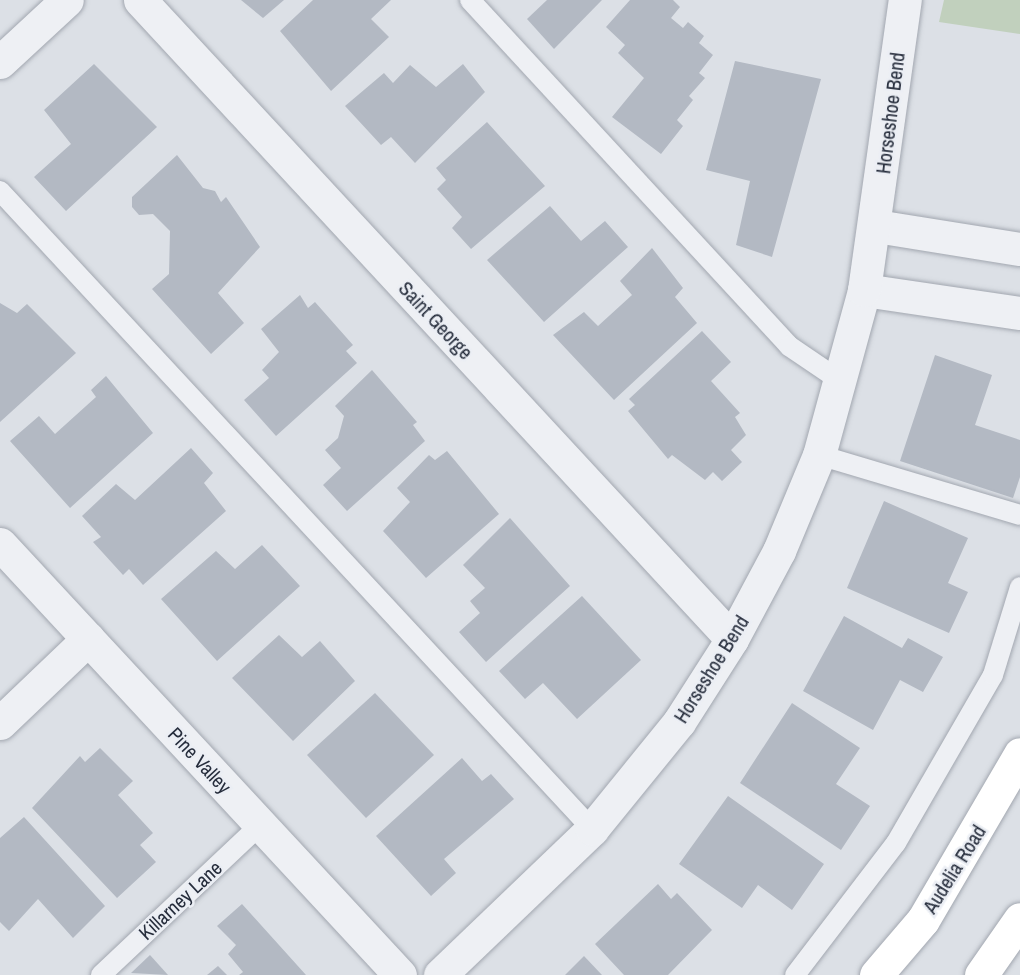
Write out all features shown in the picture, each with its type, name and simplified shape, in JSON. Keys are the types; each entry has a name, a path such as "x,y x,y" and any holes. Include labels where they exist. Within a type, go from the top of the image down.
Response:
{"main road":[{"name":"Audelia Road","path":"876,975 923,920 1020,754"},
{"path":"981,975 1020,919"}],"street":[{"path":"0,62 67,0"},
{"name":"Saint George","path":"140,0 732,639"},
{"name":"Horseshoe Bend","path":"440,975 592,829 679,722 732,639 779,550 819,455 842,382 864,291 876,226 905,0"},
{"path":"876,226 1020,249"},
{"path":"864,291 1020,313"},
{"name":"Pine Valley","path":"0,544 400,975"},
{"path":"0,723 88,639"}],"lane":[{"path":"470,0 789,346 842,382"},
{"path":"0,191 592,829"},
{"path":"819,455 1020,515"},
{"path":"795,975 896,843 993,675 1020,587"},
{"name":"Killarney Lane","path":"101,975 260,825"}],"green space":[{"path":"944,0 1020,0 1020,34 939,22"}],"building":[{"path":"241,0 284,0 263,18"},
{"path":"313,0 391,0 371,19 389,37 331,91 280,31"},
{"path":"547,0 602,0 554,49 527,19"},
{"path":"630,0 673,0 680,7 671,18 683,28 688,22 704,36 699,43 713,55 699,73 705,78 689,96 693,100 677,120 683,126 661,154 612,117 644,78 618,53 625,45 606,27"},
{"path":"735,61 821,79 772,257 736,245 750,181 706,170"},
{"path":"94,64 157,127 66,211 34,177 71,144 44,110"},
{"path":"463,64 485,92 415,163 391,137 381,145 345,106 384,73 393,83 410,65 436,87"},
{"path":"487,122 545,186 471,249 452,228 462,217 437,189 446,180 436,168"},
{"path":"177,155 203,188 215,191 221,202 226,197 260,247 218,293 244,323 211,354 152,289 169,274 170,231 153,214 139,215 132,207 132,197"},
{"path":"550,206 581,241 605,221 628,247 544,322 487,260"},
{"path":"652,248 683,288 675,297 697,323 614,400 553,335 584,312 598,326 632,295 620,281"},
{"path":"300,295 308,308 315,302 353,345 346,351 357,363 276,436 244,400 269,378 262,370 279,352 261,329"},
{"path":"0,303 17,313 27,304 76,353 0,422"},
{"path":"702,331 731,362 711,381 740,413 735,417 746,435 731,450 742,462 722,481 713,472 705,480 672,455 668,459 628,411 635,405 629,399"},
{"path":"935,355 992,375 975,425 1020,440 1020,477 1013,498 900,461"},
{"path":"372,370 417,422 413,425 425,441 347,511 323,485 341,468 325,450 338,438 344,416 335,406"},
{"path":"106,376 153,433 70,508 10,441 39,416 55,434 96,397 91,390"},
{"path":"191,448 213,473 204,483 226,511 143,585 129,569 123,575 93,542 101,537 82,516 116,484 135,500"},
{"path":"447,451 499,514 426,578 383,531 410,502 397,488 429,455 435,460"},
{"path":"884,501 968,538 948,583 968,592 949,633 847,588"},
{"path":"510,518 570,586 486,662 459,632 480,613 470,601 485,588 463,565"},
{"path":"262,545 300,586 217,661 161,599 216,551 235,569"},
{"path":"582,596 641,660 577,719 543,683 525,699 499,671"},
{"path":"844,616 902,648 908,638 943,657 923,692 900,680 873,730 803,691"},
{"path":"279,635 302,657 320,641 355,681 293,741 232,678"},
{"path":"375,693 434,755 366,818 307,755"},
{"path":"792,703 860,748 836,784 870,806 841,850 740,783"},
{"path":"100,748 133,781 118,795 153,833 140,845 156,862 117,898 32,808 80,756 85,762"},
{"path":"462,758 482,781 491,774 514,799 444,859 456,873 431,896 376,836"},
{"path":"728,796 824,864 792,910 758,885 742,908 679,864"},
{"path":"24,817 105,906 73,938 38,899 9,931 0,922 0,838"},
{"path":"658,884 671,899 677,893 712,930 668,975 624,975 595,944"},
{"path":"242,904 306,975 239,975 243,972 228,954 236,945 217,926"},
{"path":"150,955 168,975 131,973"},
{"path":"584,956 602,975 565,975"},
{"path":"218,966 227,975 207,975"}]}
